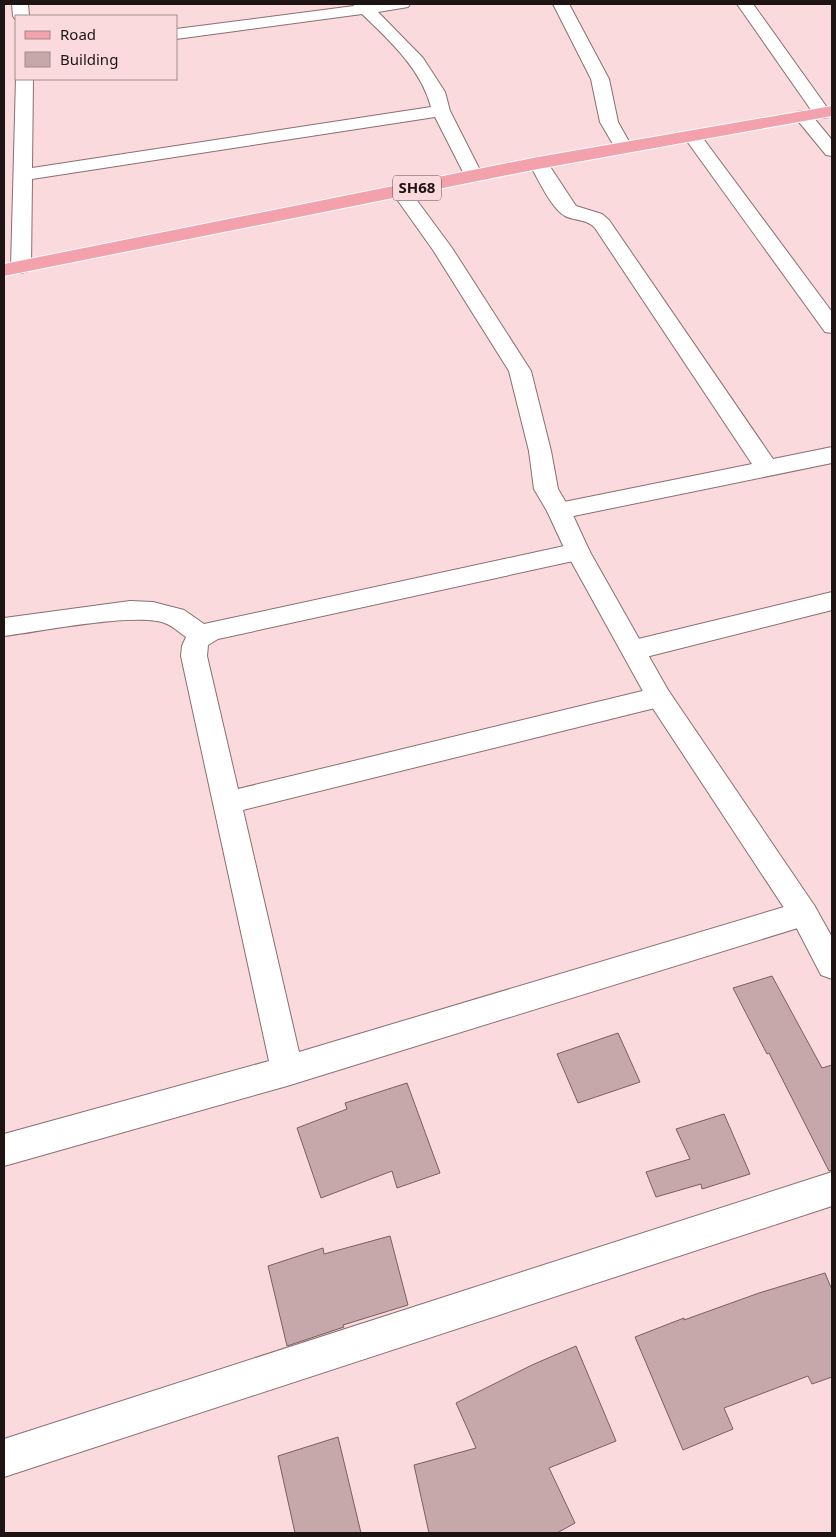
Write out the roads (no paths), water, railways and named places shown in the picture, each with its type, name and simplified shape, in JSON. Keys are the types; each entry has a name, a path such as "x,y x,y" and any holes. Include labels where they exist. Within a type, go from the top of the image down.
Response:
{"main road":[{"name":"SH68","path":"12,268 538,163 827,112"}],"street":[{"path":"178,34 363,6 402,4"},
{"path":"560,4 600,78 610,122 623,147"},
{"path":"745,4 827,112"},
{"path":"363,6 395,37 417,62 436,92 441,111 474,176"},
{"path":"12,268 23,175 24,80"},
{"path":"23,175 441,111"},
{"path":"803,116 832,151"},
{"path":"693,137 832,327"},
{"path":"538,163 569,210 598,219 602,224 766,467"},
{"path":"400,191 442,248 520,371 540,451 546,489 559,510 578,552 659,697 804,914 832,965"},
{"path":"809,295 832,293"},
{"path":"559,510 832,455"},
{"path":"287,1070 226,803 194,656 194,644 201,635 214,630 578,552"},
{"path":"634,650 832,601"},
{"path":"4,627 130,610 154,611 175,617 201,635"},
{"path":"226,803 659,697"},
{"path":"4,1150 287,1070 804,914"},
{"path":"4,1458 832,1189"}]}
